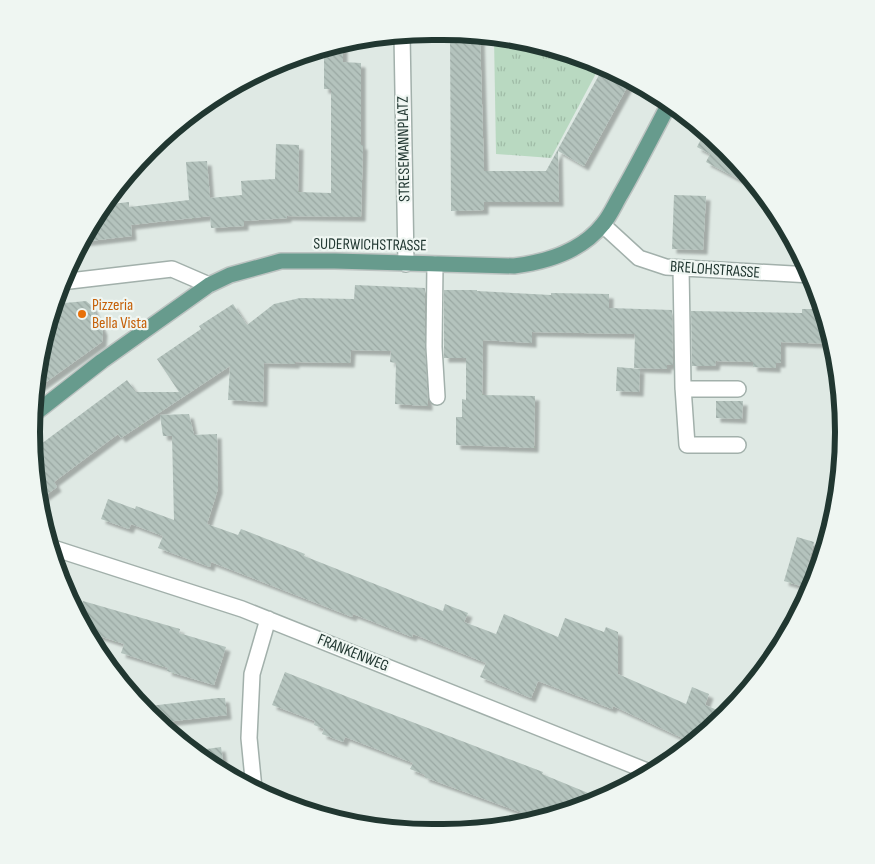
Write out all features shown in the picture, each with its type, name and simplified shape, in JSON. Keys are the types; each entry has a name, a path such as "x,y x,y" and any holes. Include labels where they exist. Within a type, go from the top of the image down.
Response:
{"main road":[{"name":"SUDERWICHSTRASSE","path":"41,409 102,360 209,285 230,275 281,261 514,266 535,264 556,256 580,244 603,225 666,110"}],"street":[{"name":"STRESEMANNPLATZ","path":"402,41 406,264"},
{"name":"BRELOHSTRASSE","path":"603,225 639,258 666,268 802,275"},
{"path":"435,264 434,347 437,397"},
{"path":"681,268 683,389 687,445 738,445"},
{"path":"70,281 172,269 209,285"},
{"path":"683,389 738,389"},
{"name":"FRANKENWEG","path":"58,550 242,609 642,769"},
{"path":"253,781 249,738 252,674 268,619"}],"green space":[{"path":"494,43 544,53 597,72 551,158 496,154"}],"building":[{"path":"450,40 480,42 484,171 546,171 600,73 627,86 584,166 558,151 559,202 484,202 484,210 451,211"},
{"path":"343,51 343,62 361,63 361,145 363,145 361,217 287,216 287,218 244,221 244,226 211,228 210,216 131,225 132,236 90,241 113,204 129,202 129,207 189,200 186,162 207,161 210,198 242,195 241,181 275,179 276,144 299,145 298,192 331,193 331,89 324,89 324,55"},
{"path":"702,138 745,183 706,162 710,154 697,147"},
{"path":"674,195 706,196 703,250 672,249"},
{"path":"355,285 425,288 425,348 428,406 395,404 396,363 390,362 391,351 351,350 350,363 264,363 263,402 228,400 230,366 121,438 118,434 54,482 57,487 45,495 40,444 127,380 136,392 179,392 157,359 201,329 199,326 233,304 247,325 274,304 300,298 354,299"},
{"path":"444,290 477,290 551,295 551,293 609,294 609,308 672,310 673,365 667,365 667,369 634,368 635,334 532,332 532,343 483,340 482,395 535,396 534,448 456,445 456,417 462,417 462,399 466,400 466,358 444,358"},
{"path":"86,301 92,306 103,331 102,342 43,384 53,331 62,303"},
{"path":"802,309 815,309 825,344 781,342 781,363 776,363 776,368 753,367 753,362 716,361 715,366 692,366 691,311 802,313"},
{"path":"617,367 640,369 639,392 616,391"},
{"path":"716,401 743,401 742,419 716,418"},
{"path":"189,414 194,435 217,434 218,489 207,524 238,535 241,529 443,611 445,604 468,613 464,622 496,634 504,614 558,637 565,618 604,632 606,627 618,632 618,674 686,704 692,687 709,694 705,705 718,710 686,740 613,706 612,709 538,681 531,698 480,677 486,663 413,634 412,637 353,614 352,617 211,562 210,567 158,548 163,536 131,524 129,529 101,519 108,499 135,509 136,506 174,520 172,436 163,436 160,415"},
{"path":"797,537 814,542 807,568 810,569 803,587 784,581"},
{"path":"83,601 180,629 179,633 226,647 214,685 167,671 168,668 121,653 124,644 97,635 81,607"},
{"path":"285,672 543,772 542,774 588,793 587,796 569,803 525,815 424,777 425,775 410,769 413,763 345,737 343,742 322,734 324,729 314,725 315,721 272,705"},
{"path":"225,698 227,715 168,722 152,706"},
{"path":"221,747 224,764 214,758 202,750"}],"place":[{"name":"Pizzeria Bella Vista","path":"82,314"}]}
